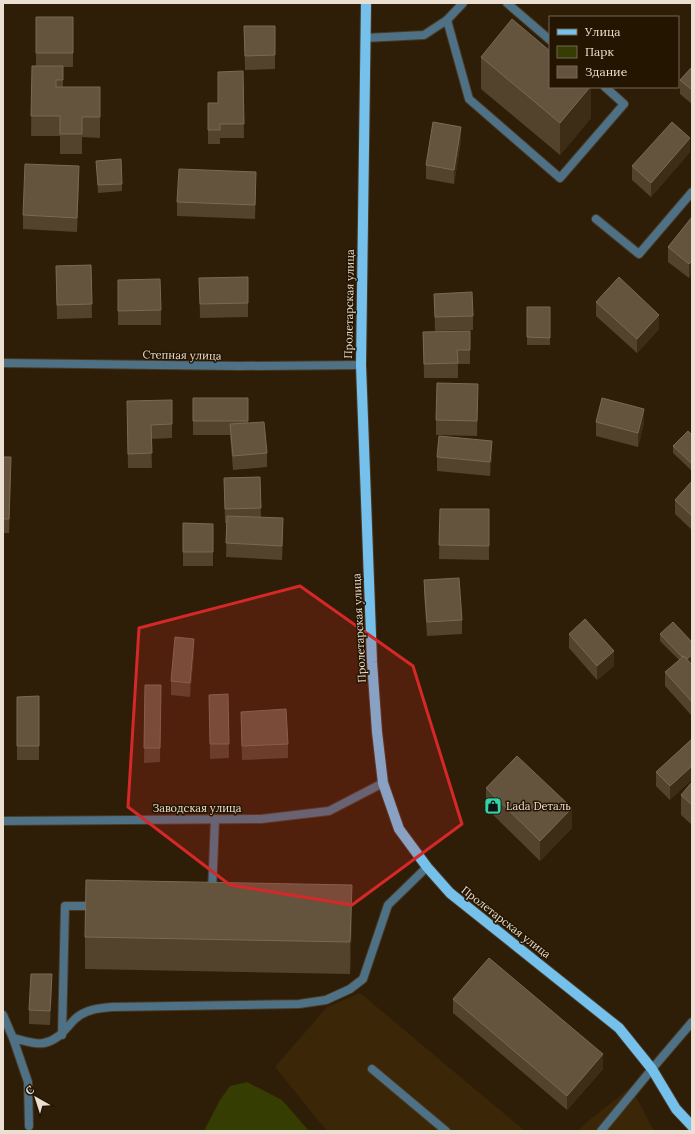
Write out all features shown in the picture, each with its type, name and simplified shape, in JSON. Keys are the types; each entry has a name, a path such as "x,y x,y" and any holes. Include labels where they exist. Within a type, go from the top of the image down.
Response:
{"main road":[{"name":"Пролетарская улица","path":"366,3 361,365 372,662 377,732 383,783 399,829 427,868 450,893 619,1028 652,1070 676,1109 692,1126"}],"street":[{"path":"365,38 424,35 447,20 463,3"},
{"path":"507,3 549,39"},
{"path":"447,20 469,99 560,178 624,104 606,88"},
{"path":"596,219 638,254 692,192"},
{"name":"Степная улица","path":"3,363 239,366 361,365"},
{"name":"Заводская улица","path":"3,820 260,818 329,811 383,783"},
{"path":"212,901 215,819"},
{"path":"13,1038 42,1044 53,1041 62,1035 76,1019 94,1009 113,1007 299,1004 326,1000 350,989 363,979 388,906 427,868"},
{"path":"62,1035 65,906 104,906"},
{"path":"3,1015 13,1038 28,1082 29,1126"},
{"path":"601,1131 692,1022"},
{"path":"372,1069 446,1131"}],"highlighted area":[{"path":"300,586 413,666 462,824 352,905 230,885 128,807 139,628"}],"shaded area":[{"path":"360,993 525,1131 327,1131 275,1067 327,1007"},
{"path":"631,1087 654,1131 578,1131 586,1123"}],"green space":[{"path":"247,1082 282,1100 309,1131 204,1131 220,1100 230,1086"}],"building":[{"path":"36,17 73,17 73,53 36,53"},
{"path":"512,19 549,50 549,88 589,88 560,123 481,57"},
{"path":"244,26 275,26 275,55 245,56"},
{"path":"32,66 63,66 63,80 56,80 56,87 100,87 100,117 82,117 82,134 60,134 60,116 31,116"},
{"path":"692,67 692,90 680,80"},
{"path":"243,71 244,124 220,124 220,130 208,130 208,103 218,103 218,72"},
{"path":"433,122 461,127 454,170 426,165"},
{"path":"672,122 690,138 651,183 632,166"},
{"path":"121,159 122,184 98,185 96,161"},
{"path":"25,164 79,166 77,218 23,215"},
{"path":"179,169 256,172 255,205 177,202"},
{"path":"692,217 692,261 689,264 668,247"},
{"path":"91,265 92,304 57,305 56,266"},
{"path":"248,277 248,303 200,304 199,278"},
{"path":"619,277 659,315 637,339 596,302"},
{"path":"160,279 161,310 118,311 118,280"},
{"path":"472,292 473,316 435,317 434,294"},
{"path":"527,307 550,307 550,338 527,337"},
{"path":"470,331 470,350 457,350 458,363 424,364 423,332"},
{"path":"437,383 478,384 477,421 436,420"},
{"path":"193,398 248,398 248,421 193,421"},
{"path":"602,398 644,409 638,433 596,422"},
{"path":"172,400 172,424 151,425 152,453 128,454 127,401"},
{"path":"264,422 267,453 233,456 230,424"},
{"path":"688,431 692,435 692,464 673,446"},
{"path":"439,436 492,441 490,462 437,457"},
{"path":"3,457 11,457 9,519 3,519"},
{"path":"260,477 261,508 225,509 224,478"},
{"path":"692,481 692,516 675,500"},
{"path":"440,509 489,509 489,546 439,545"},
{"path":"227,516 283,518 282,546 226,543"},
{"path":"183,523 213,524 213,552 183,552"},
{"path":"459,578 462,620 427,622 424,580"},
{"path":"585,619 614,651 597,666 569,634"},
{"path":"673,622 692,642 692,655 687,659 684,656 682,657 660,634"},
{"path":"175,637 194,639 190,683 171,681"},
{"path":"684,656 692,665 692,702 665,672"},
{"path":"145,685 161,685 160,748 144,748"},
{"path":"228,694 229,744 210,744 209,695"},
{"path":"39,696 39,746 17,746 17,697"},
{"path":"286,709 288,744 242,746 241,712"},
{"path":"692,739 692,766 670,786 656,772"},
{"path":"517,756 572,808 540,841 486,788"},
{"path":"692,782 692,805 681,795"},
{"path":"86,880 352,885 350,942 85,937"},
{"path":"489,958 603,1054 567,1096 453,999"},
{"path":"31,974 52,974 50,1011 29,1010"}],"place":[{"name":"Lada Dеталь","path":"493,806"}]}
